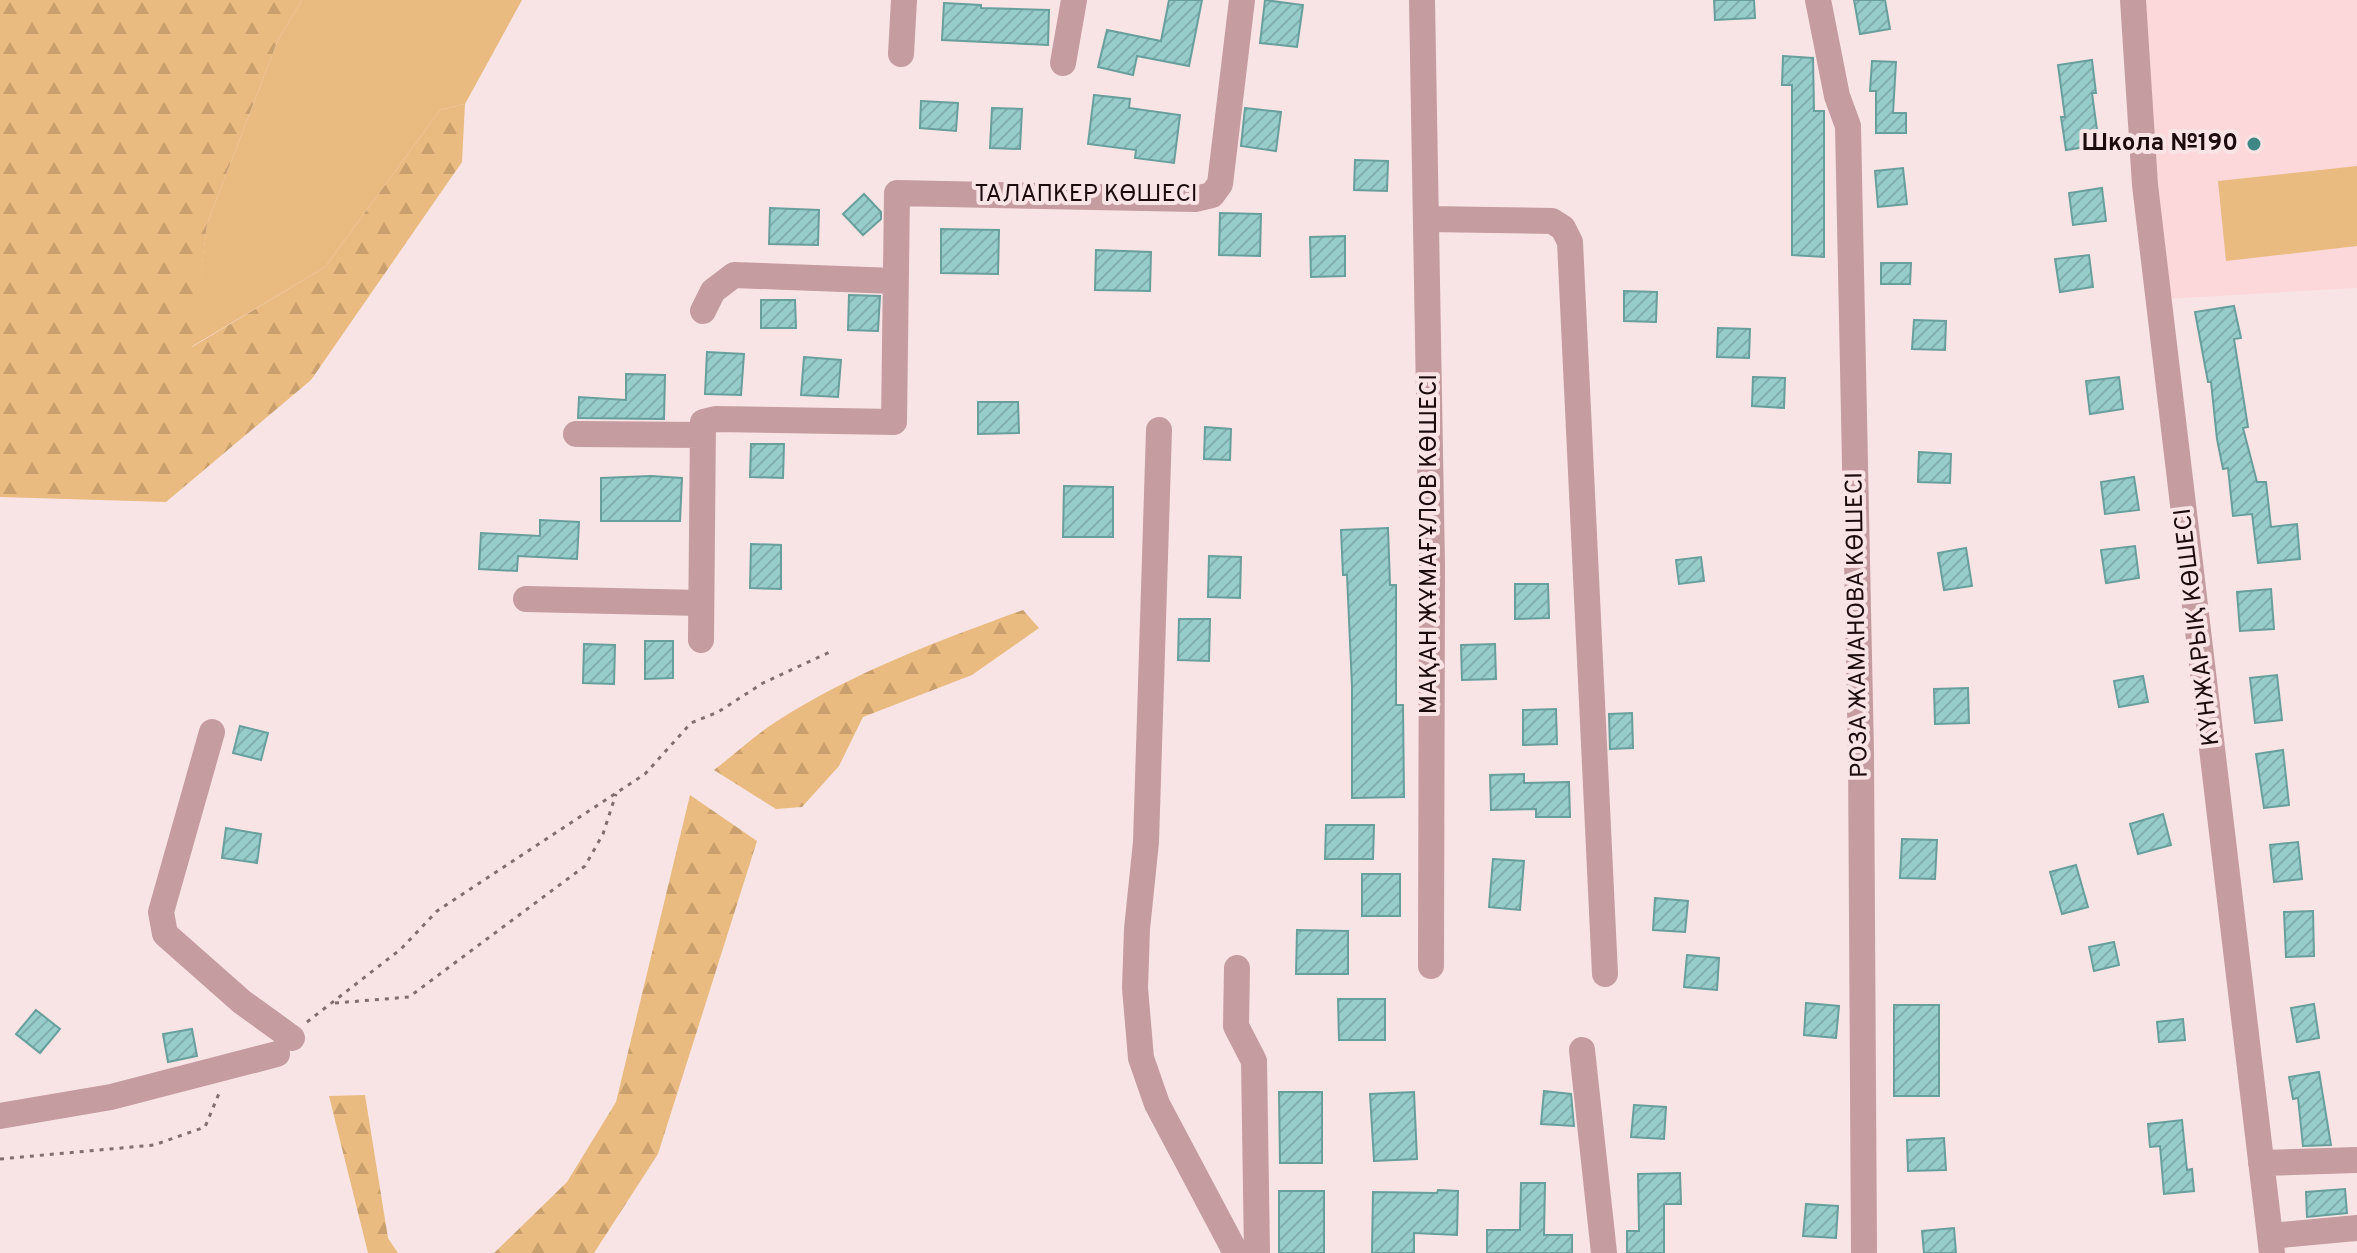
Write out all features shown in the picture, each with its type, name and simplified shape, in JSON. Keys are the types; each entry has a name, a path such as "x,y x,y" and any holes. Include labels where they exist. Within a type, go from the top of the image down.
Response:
{"street":[{"path":"901,54 904,0"},
{"path":"1063,63 1074,0"},
{"name":"ТАЛАПКЕР КӨШЕСІ","path":"702,435 703,422 715,419 894,422 897,193 1195,199 1212,195 1220,184 1242,0"},
{"name":"МАҚАН ЖҰМАҒҰЛОВ КӨШЕСІ","path":"1422,0 1432,565 1431,966"},
{"name":"РОЗА ЖАМАНОВА КӨШЕСІ","path":"1818,0 1837,96 1848,126 1861,753 1864,1253"},
{"name":"КҮНЖАРЫҚ КӨШЕСІ","path":"2133,0 2145,185 2271,1244"},
{"path":"1427,219 1552,221 1563,228 1570,242 1605,974"},
{"path":"703,311 713,291 734,275 895,281"},
{"path":"1159,430 1146,842 1135,988 1141,1058 1157,1104 1236,1253"},
{"path":"576,434 702,435 701,640"},
{"path":"526,599 701,603"},
{"path":"0,1116 111,1097 284,1046 242,1002 165,934 161,912 212,732"},
{"path":"1237,968 1236,1026 1254,1061 1257,1253"},
{"path":"1582,1050 1604,1253"},
{"path":"2261,1163 2357,1160"},
{"path":"2271,1244 2357,1228"}],"path":[{"path":"284,1046 301,1026 335,1003 401,949 437,911 645,774 691,723 718,712 763,683 832,651"},
{"path":"335,1003 409,997 585,866 603,834 616,793"},
{"path":"0,1159 154,1145 205,1127 221,1089"}],"shaded area":[{"name":"Школа №190","path":"2138,0 2357,0 2357,288 2164,299"}],"green space":[{"path":"0,0 302,0 278,40 207,224 192,347 325,267 440,110 465,104 462,162 311,380 166,502 0,497"},
{"path":"302,0 522,0 465,104 440,110 325,267 191,347 207,224 278,40"},
{"path":"2357,166 2357,246 2226,261 2218,181"},
{"path":"1023,610 1039,628 972,675 863,717 839,766 802,807 776,809 714,770 769,726 837,687 928,646"},
{"path":"690,795 757,841 658,1154 594,1253 494,1253 567,1182 616,1102"},
{"path":"365,1095 388,1238 398,1253 368,1253 329,1096"}],"building":[{"path":"1169,0 1202,0 1189,66 1137,56 1133,75 1098,67 1107,30 1161,41"},
{"path":"1265,0 1303,5 1297,47 1260,43"},
{"path":"1714,0 1754,0 1755,18 1715,20"},
{"path":"1854,0 1885,0 1890,29 1860,34"},
{"path":"944,3 981,5 981,8 1049,10 1048,45 942,40"},
{"path":"1783,56 1813,58 1814,111 1824,111 1824,257 1792,255 1792,85 1782,85"},
{"path":"2092,60 2096,93 2092,93 2099,145 2066,150 2058,65"},
{"path":"1872,61 1896,62 1893,113 1906,113 1906,133 1876,133 1876,91 1870,91"},
{"path":"1094,95 1130,99 1129,108 1180,115 1174,163 1135,158 1136,150 1088,144"},
{"path":"921,101 958,103 956,131 920,128"},
{"path":"992,108 1022,109 1020,149 990,148"},
{"path":"1245,108 1281,112 1276,151 1241,146"},
{"path":"1355,160 1388,161 1387,191 1354,190"},
{"path":"1903,168 1907,204 1878,207 1875,171"},
{"path":"2102,188 2106,221 2073,225 2069,193"},
{"path":"864,194 881,212 881,219 863,235 843,214"},
{"path":"770,208 819,210 818,245 769,244"},
{"path":"1220,213 1261,214 1260,256 1219,255"},
{"path":"941,229 999,230 998,274 941,273"},
{"path":"1345,236 1345,276 1311,277 1310,237"},
{"path":"1096,250 1151,252 1150,291 1095,290"},
{"path":"2089,255 2093,287 2060,292 2055,259"},
{"path":"1881,263 1911,263 1910,284 1881,284"},
{"path":"1624,291 1657,292 1656,322 1624,321"},
{"path":"849,295 880,296 878,331 848,330"},
{"path":"761,300 795,300 796,328 761,328"},
{"path":"2234,306 2241,338 2234,339 2248,427 2243,428 2257,482 2266,482 2271,527 2297,524 2300,559 2258,563 2252,514 2233,516 2228,468 2223,469 2211,382 2208,382 2195,312"},
{"path":"1914,320 1946,321 1945,350 1912,349"},
{"path":"1718,328 1750,329 1749,358 1717,357"},
{"path":"707,352 744,354 741,395 705,394"},
{"path":"804,357 841,360 838,397 801,395"},
{"path":"626,374 665,375 664,419 578,418 579,397 626,400"},
{"path":"1753,377 1785,378 1784,408 1752,406"},
{"path":"2119,377 2123,409 2090,414 2086,381"},
{"path":"978,402 1018,402 1019,433 978,434"},
{"path":"1205,427 1231,429 1230,460 1204,459"},
{"path":"751,444 784,444 783,478 750,477"},
{"path":"1919,452 1951,454 1950,483 1918,482"},
{"path":"2134,477 2139,510 2105,514 2101,482"},
{"path":"601,478 682,478 680,521 601,521"},
{"path":"1064,486 1113,487 1113,537 1063,537"},
{"path":"540,520 579,522 577,559 518,556 517,571 479,569 481,533 540,536"},
{"path":"1388,528 1390,585 1396,585 1396,705 1403,705 1404,797 1352,798 1352,687 1347,575 1343,575 1341,530"},
{"path":"751,544 781,545 781,589 750,588"},
{"path":"2135,546 2139,578 2106,583 2101,550"},
{"path":"1966,548 1972,586 1944,590 1938,553"},
{"path":"1209,556 1241,557 1240,598 1208,597"},
{"path":"1701,557 1704,581 1679,584 1676,560"},
{"path":"1515,584 1548,584 1549,618 1515,619"},
{"path":"2271,589 2274,629 2240,631 2237,592"},
{"path":"1179,619 1210,619 1209,661 1178,660"},
{"path":"645,641 673,641 673,678 645,679"},
{"path":"584,644 615,645 614,684 583,683"},
{"path":"1495,644 1496,679 1462,680 1461,645"},
{"path":"2277,675 2282,720 2255,723 2250,678"},
{"path":"2143,676 2148,702 2119,707 2114,681"},
{"path":"1968,688 1969,723 1935,724 1934,689"},
{"path":"1556,709 1557,744 1523,745 1523,710"},
{"path":"1632,713 1633,748 1610,749 1609,714"},
{"path":"240,726 268,733 261,760 233,753"},
{"path":"2283,750 2289,805 2264,808 2256,754"},
{"path":"1524,774 1524,783 1569,782 1570,817 1536,817 1536,809 1491,810 1490,775"},
{"path":"2163,814 2171,845 2138,854 2130,824"},
{"path":"1326,825 1374,825 1373,859 1325,859"},
{"path":"226,828 261,834 257,863 222,858"},
{"path":"1902,839 1937,840 1935,879 1900,878"},
{"path":"2298,842 2302,879 2274,882 2270,845"},
{"path":"1493,859 1524,861 1520,910 1489,907"},
{"path":"2076,865 2088,907 2062,914 2050,872"},
{"path":"1362,874 1400,874 1400,916 1362,916"},
{"path":"1655,898 1688,901 1685,932 1653,930"},
{"path":"2313,911 2314,956 2286,957 2284,912"},
{"path":"1297,930 1348,931 1348,974 1296,974"},
{"path":"2114,942 2119,965 2094,971 2089,947"},
{"path":"1687,955 1719,958 1717,990 1684,987"},
{"path":"1338,999 1385,999 1385,1040 1339,1040"},
{"path":"1806,1003 1839,1006 1836,1038 1804,1035"},
{"path":"2314,1004 2319,1038 2297,1042 2291,1008"},
{"path":"1894,1005 1939,1005 1939,1096 1894,1096"},
{"path":"36,1010 60,1029 40,1053 16,1034"},
{"path":"2183,1019 2185,1040 2159,1042 2157,1022"},
{"path":"192,1029 197,1056 168,1062 163,1034"},
{"path":"2319,1072 2331,1145 2303,1146 2298,1098 2293,1099 2289,1077"},
{"path":"1544,1091 1571,1094 1574,1126 1541,1124"},
{"path":"1279,1092 1322,1092 1322,1163 1280,1163"},
{"path":"1414,1092 1417,1159 1374,1161 1370,1094"},
{"path":"1634,1105 1666,1107 1664,1139 1631,1137"},
{"path":"2182,1120 2187,1170 2192,1169 2194,1191 2164,1194 2160,1146 2150,1147 2148,1124"},
{"path":"1944,1138 1946,1170 1908,1171 1907,1140"},
{"path":"1680,1173 1681,1204 1664,1204 1664,1253 1627,1253 1627,1231 1639,1231 1638,1174"},
{"path":"1521,1183 1545,1183 1544,1235 1572,1235 1572,1253 1487,1253 1487,1230 1520,1230"},
{"path":"2345,1189 2347,1213 2307,1217 2306,1192"},
{"path":"1438,1190 1458,1191 1457,1235 1414,1233 1414,1253 1372,1253 1373,1192 1437,1193"},
{"path":"1279,1191 1324,1191 1324,1253 1279,1253"},
{"path":"1806,1204 1838,1206 1836,1238 1803,1236"},
{"path":"1954,1228 1956,1253 1924,1253 1922,1231"}],"place":[{"name":"Школа №190","path":"2254,144"}]}
